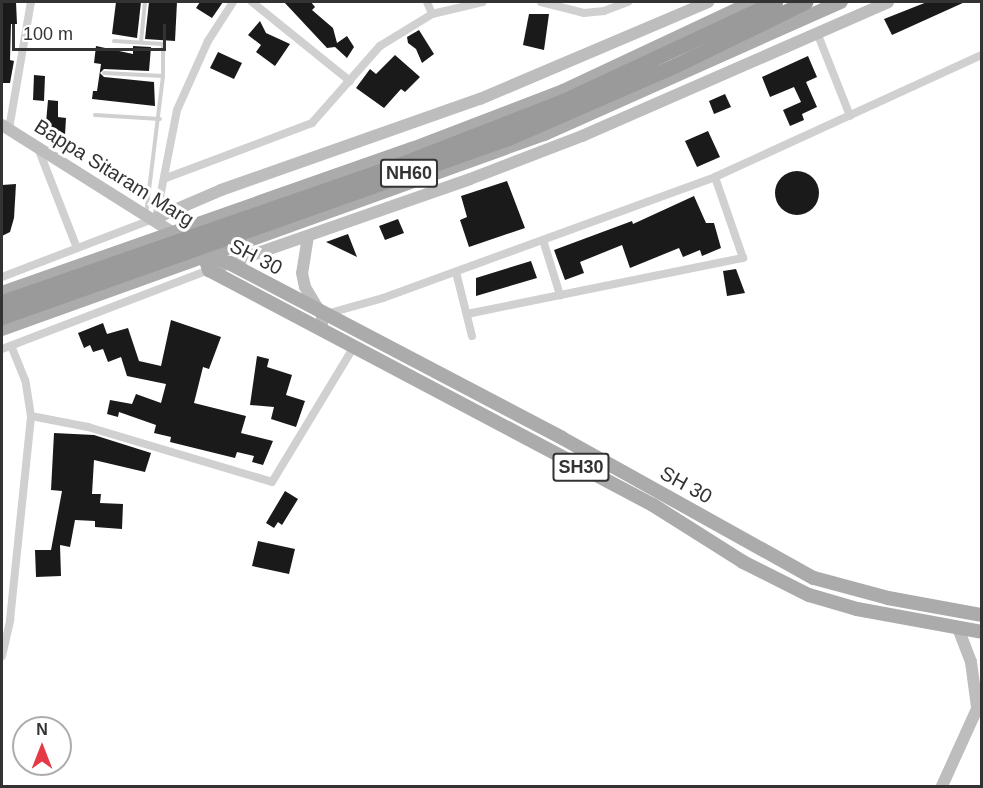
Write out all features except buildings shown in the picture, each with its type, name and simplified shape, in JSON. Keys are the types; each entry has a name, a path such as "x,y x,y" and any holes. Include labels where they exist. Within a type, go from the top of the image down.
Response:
{"highway":[{"name":"NH60","path":"2,302 467,138 563,101 775,2"},
{"name":"NH60","path":"2,317 508,138 676,65 805,2"}],"main road":[{"path":"2,293 412,149 563,91 753,2"},
{"path":"2,329 544,134 841,2"},
{"name":"SH 30","path":"204,255 229,263 322,321 355,345 653,505 743,562 799,590 857,609 981,632"},
{"name":"SH 30","path":"204,255 209,270 322,321 562,438 807,575 888,598 981,615"},
{"path":"799,590 807,575"}],"street":[{"path":"5,127 31,2"},
{"path":"151,217 166,178 170,134 177,110 208,41 233,2"},
{"path":"252,2 350,81"},
{"path":"427,2 432,14"},
{"path":"166,178 312,123 380,46 432,14 483,2"},
{"path":"541,2 584,13 604,11 628,2"},
{"path":"2,277 221,190 480,99 708,2"},
{"path":"2,349 209,270 572,140 888,2"},
{"path":"818,34 850,116"},
{"path":"308,236 302,273 305,287 322,321 715,177 981,55"},
{"name":"Bappa Sitaram Marg","path":"5,127 151,217 204,255"},
{"path":"38,148 77,248"},
{"path":"467,314 743,258 715,177"},
{"path":"543,240 560,295"},
{"path":"456,272 472,336"},
{"path":"31,416 88,427 272,482 355,345"},
{"path":"2,656 10,620 31,416 25,380 11,346"},
{"path":"942,786 980,704 971,662 958,628"}],"lane":[{"path":"141,42 145,2"},
{"path":"114,41 163,44 163,76 151,217"},
{"path":"104,73 163,76"},
{"path":"95,115 160,119"}]}
